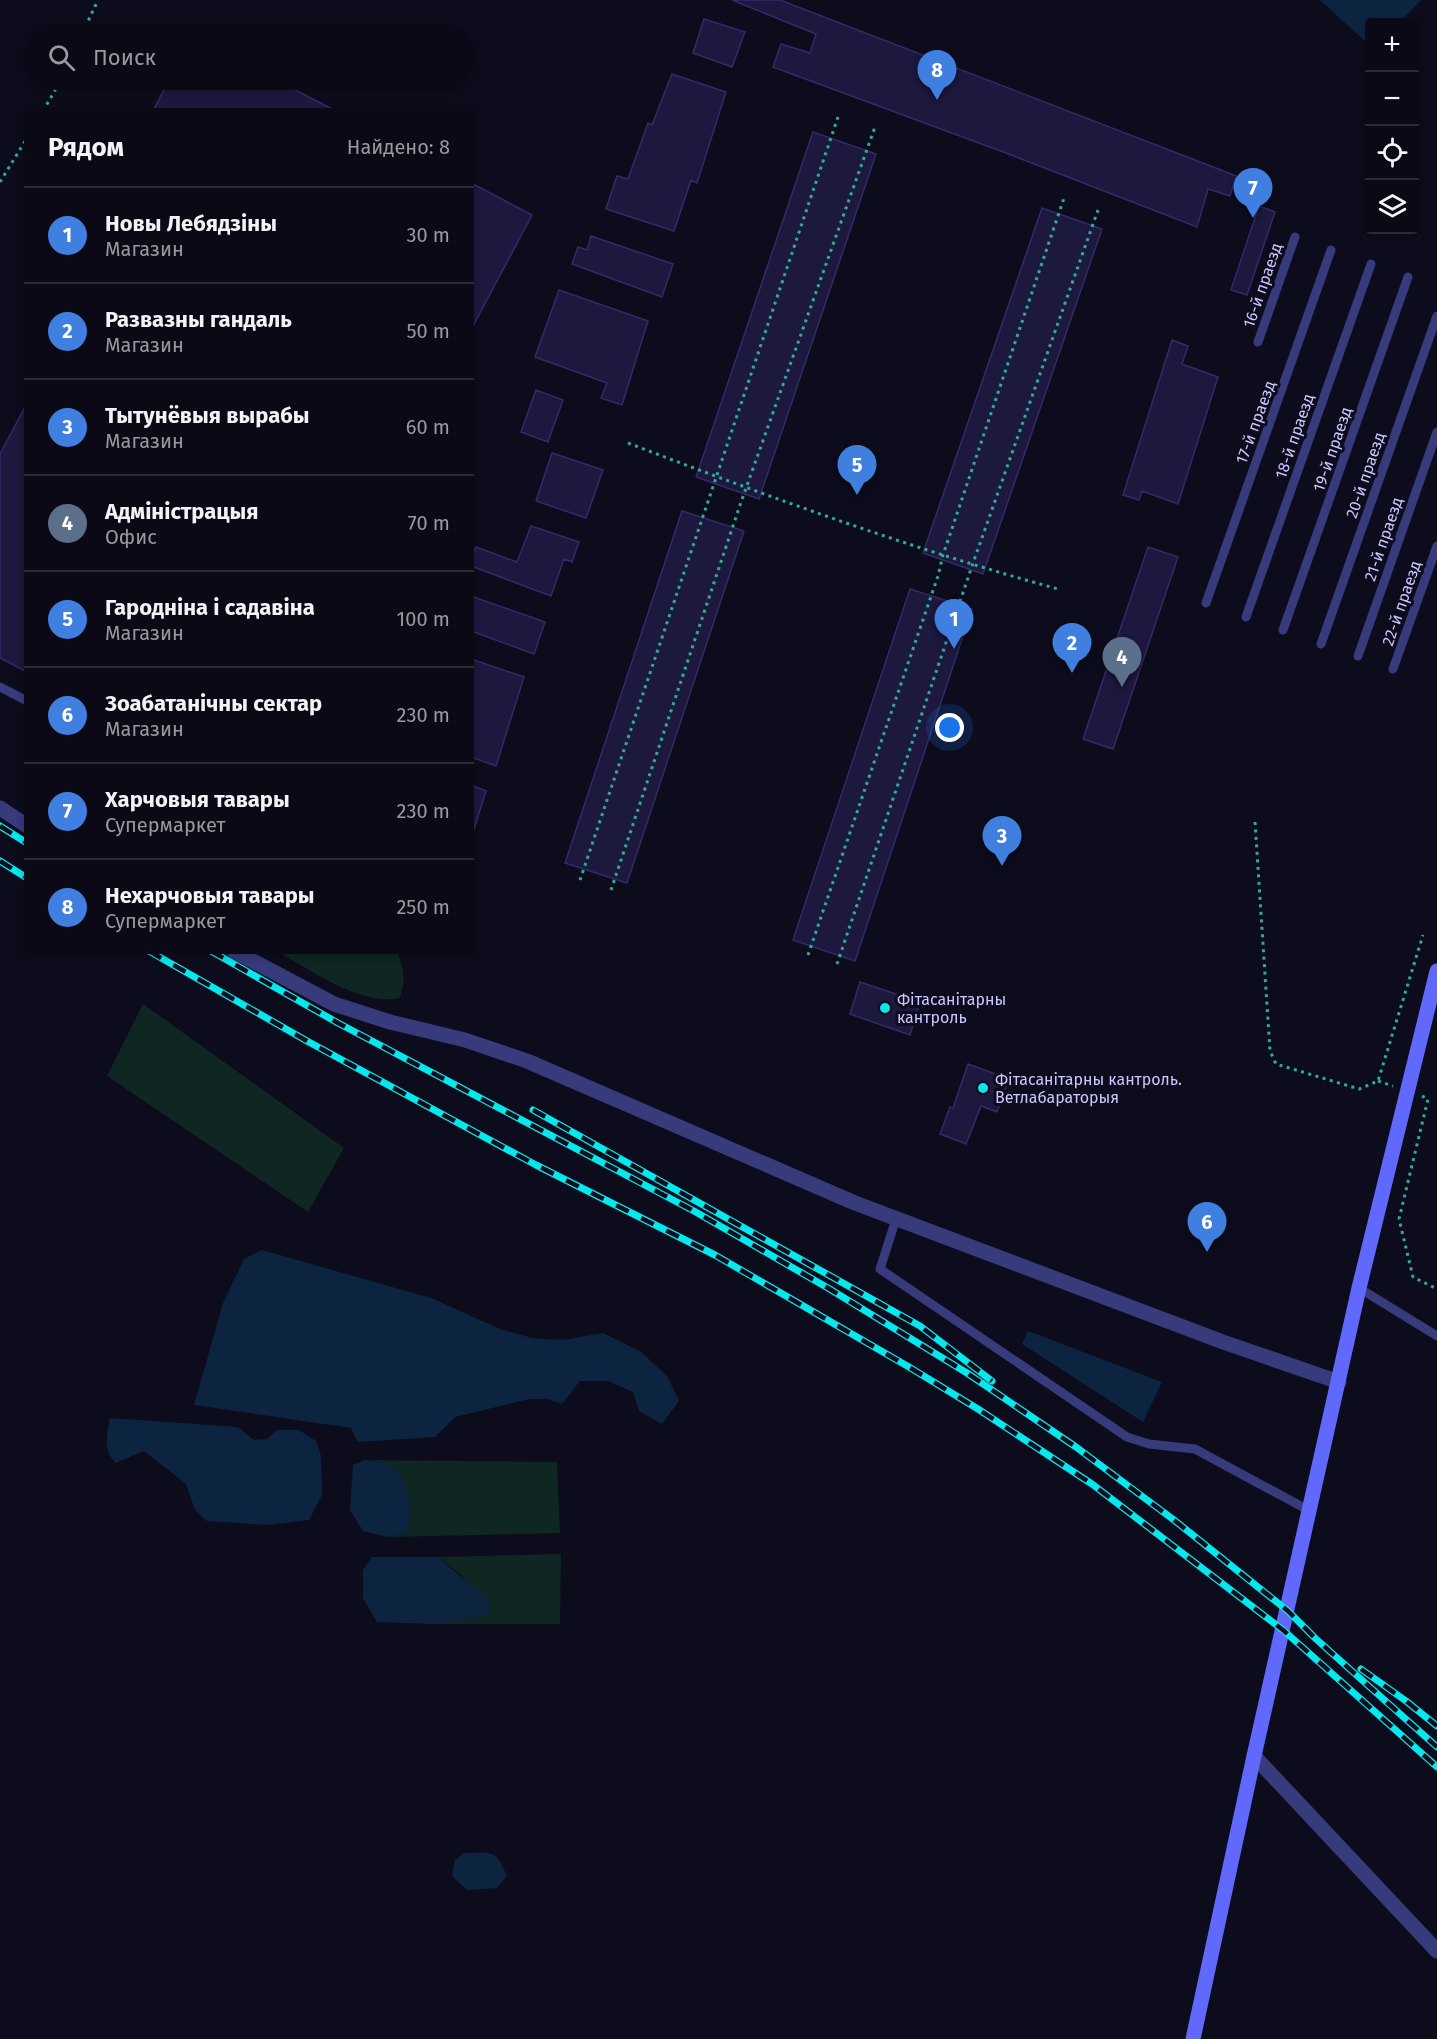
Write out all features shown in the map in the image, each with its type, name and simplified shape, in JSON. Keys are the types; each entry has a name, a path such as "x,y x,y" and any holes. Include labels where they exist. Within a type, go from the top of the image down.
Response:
{"street":[{"path":"0,808 24,824"},
{"path":"240,954 334,1004 390,1022 465,1040 527,1061 855,1203 1223,1342 1339,1382"},
{"path":"1193,2039 1359,1288 1437,971"},
{"path":"1254,1756 1437,1951"}],"lane":[{"name":"16-й праезд","path":"1258,342 1295,237"},
{"name":"17-й праезд","path":"1206,603 1331,250"},
{"name":"18-й праезд","path":"1246,617 1371,264"},
{"name":"19-й праезд","path":"1283,630 1408,277"},
{"name":"20-й праезд","path":"1321,644 1437,316"},
{"name":"21-й праезд","path":"1358,656 1437,432"},
{"name":"22-й праезд","path":"1394,669 1437,546"},
{"path":"0,687 24,699"},
{"path":"896,1219 880,1269 1127,1437 1149,1444 1195,1449 1310,1511"},
{"path":"1359,1288 1437,1336"}],"path":[{"path":"87,24 98,0"},
{"path":"45,108 55,90"},
{"path":"580,880 839,114"},
{"path":"610,890 746,488 875,127"},
{"path":"0,182 24,143"},
{"path":"808,955 1064,198"},
{"path":"837,964 972,566 1098,210"},
{"path":"628,443 746,488 972,566 1058,589"},
{"path":"1255,822 1270,1051 1276,1064 1359,1089 1378,1081 1428,1099 1398,1219 1413,1277 1437,1289"},
{"path":"1378,1081 1423,935"}],"green space":[{"path":"281,954 398,954 403,985 400,998 385,999 353,992"},
{"path":"143,1004 344,1148 308,1212 107,1076"},
{"path":"365,1460 557,1462 560,1533 387,1537 408,1532 385,1463"},
{"path":"561,1554 560,1624 431,1624 490,1614 460,1574 438,1557"}],"water":[{"path":"1320,0 1421,0 1404,18 1365,18 1365,41"},
{"path":"262,1250 431,1298 500,1329 532,1338 563,1340 603,1333 641,1352 667,1376 679,1401 662,1424 639,1411 633,1392 608,1381 580,1381 562,1404 548,1399 530,1399 455,1417 435,1437 358,1442 351,1428 194,1405 223,1303 244,1259"},
{"path":"1028,1331 1162,1382 1143,1422 1022,1344"},
{"path":"110,1418 238,1427 254,1440 267,1439 277,1430 299,1430 316,1441 321,1456 322,1495 309,1520 269,1525 207,1521 195,1510 186,1484 144,1451 116,1463 107,1448"},
{"path":"365,1460 385,1463 400,1474 410,1499 408,1532 387,1537 363,1531 350,1510 353,1465"},
{"path":"372,1557 438,1557 487,1599 490,1615 431,1624 377,1622 363,1598 363,1570"},
{"path":"464,1853 487,1853 496,1856 507,1876 497,1888 467,1890 452,1876 455,1860"}],"building":[{"path":"732,0 780,0 1221,170 1236,176 1230,196 1208,189 1197,227 1006,153 773,67 781,44 810,53 816,34"},
{"path":"704,19 745,32 732,67 693,53"},
{"path":"672,74 726,92 697,183 691,180 674,231 606,209 617,176 628,179 648,123 652,125"},
{"path":"164,90 295,90 330,108 155,108"},
{"path":"813,132 876,154 759,499 696,477"},
{"path":"474,185 532,215 474,324"},
{"path":"1259,206 1275,212 1247,295 1231,290"},
{"path":"1042,208 1102,229 983,574 923,553"},
{"path":"591,236 673,264 662,297 572,264 578,247 587,250"},
{"path":"559,290 648,321 622,405 601,398 607,383 535,357"},
{"path":"1172,340 1188,346 1182,364 1218,377 1178,504 1142,491 1139,500 1123,495"},
{"path":"536,390 563,400 548,442 521,432"},
{"path":"24,409 24,670 0,658 0,454"},
{"path":"552,453 603,470 586,518 536,501"},
{"path":"682,511 744,531 627,883 565,863"},
{"path":"531,526 579,542 572,562 564,559 551,596 474,567 474,551 476,547 517,562"},
{"path":"1148,547 1178,557 1113,749 1083,739"},
{"path":"910,589 972,609 855,961 793,940"},
{"path":"474,597 545,622 534,654 474,632"},
{"path":"474,660 524,677 496,766 474,758"},
{"path":"474,786 486,791 474,829"},
{"name":"Фітасанітарны кантроль","path":"860,982 920,1002 910,1035 850,1014"},
{"path":"968,1064 1009,1079 997,1112 981,1106 966,1144 940,1134 950,1107 953,1108"}],"railway":[{"path":"0,826 24,841"},
{"path":"0,861 24,876"},
{"path":"154,954 307,1041 536,1165 715,1255 978,1409 1092,1484 1283,1630 1437,1767"},
{"path":"216,954 338,1023 694,1211 828,1288 967,1373 1076,1447 1174,1520 1288,1611 1316,1639 1437,1747"},
{"path":"533,1110 920,1326 992,1381"},
{"path":"1361,1669 1437,1726"}],"place":[{"name":"Нехарчовыя тавары","path":"937,100"},
{"name":"Харчовыя тавары","path":"1253,218"},
{"name":"Гародніна і садавіна","path":"857,495"},
{"name":"Новы Лебядзіны","path":"954,649"},
{"name":"Развазны гандаль","path":"1072,673"},
{"name":"Адміністрацыя","path":"1122,687"},
{"name":"Тытунёвыя вырабы","path":"1002,866"},
{"name":"Фітасанітарны кантроль","path":"885,1008"},
{"name":"Фітасанітарны кантроль. Ветлабараторыя","path":"983,1088"},
{"name":"Зоабатанічны сектар","path":"1207,1252"}]}
